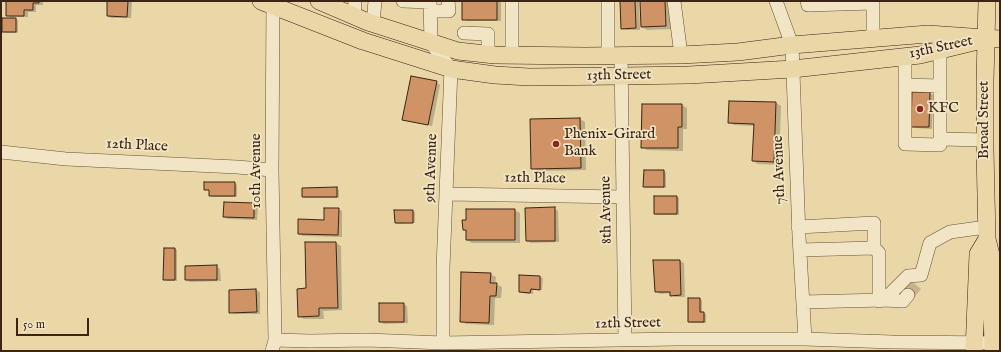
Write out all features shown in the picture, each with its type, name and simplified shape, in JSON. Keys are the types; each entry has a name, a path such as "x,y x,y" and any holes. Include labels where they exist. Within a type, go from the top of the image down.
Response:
{"main road":[{"name":"Broad Street","path":"987,1 993,39 985,140 986,233 996,268 995,346"},
{"name":"13th Street","path":"323,2 354,8 374,24 431,43 458,51 488,55 681,55 738,52 792,45 928,34 993,39"},
{"name":"13th Street","path":"269,3 362,41 451,69 508,76 689,75 793,69 920,55 993,39"},
{"name":"Broad Street","path":"974,347 978,254 986,233"}],"street":[{"path":"374,24 375,1"},
{"path":"404,1 430,4 449,12"},
{"path":"512,1 512,56"},
{"name":"8th Avenue","path":"608,1 614,56 621,76 625,340"},
{"path":"674,1 681,55"},
{"name":"7th Avenue","path":"776,1 792,45 798,227 805,339"},
{"path":"807,1 808,4 873,2 873,39"},
{"name":"10th Avenue","path":"269,3 274,345"},
{"path":"430,4 431,43 451,69"},
{"path":"464,32 488,34 488,55"},
{"path":"905,56 905,144 940,145 940,50"},
{"name":"9th Avenue","path":"443,343 443,268 451,69"},
{"path":"905,85 940,86"},
{"path":"940,139 985,140"},
{"name":"12th Place","path":"1,152 66,159 272,170"},
{"name":"12th Place","path":"447,194 622,197"},
{"path":"798,227 874,223 874,248 879,253 881,301"},
{"path":"881,301 908,276 919,280 930,243 950,232 986,233"},
{"path":"800,250 874,248"},
{"path":"803,302 903,301 908,295"},
{"name":"12th Street","path":"274,345 310,341 367,340 443,343 805,339 847,346 995,346"}],"building":[{"path":"6,1 39,1 39,3 33,3 33,10 24,10 24,16 6,16"},
{"path":"107,1 128,1 127,17 107,16"},
{"path":"462,1 497,1 497,20 462,20"},
{"path":"620,1 635,1 636,28 621,29"},
{"path":"640,1 665,1 666,26 641,27"},
{"path":"2,18 16,18 16,32 2,32"},
{"path":"411,76 437,81 428,125 402,120"},
{"name":"KFC","path":"912,92 930,92 929,127 911,127"},
{"path":"729,101 776,102 774,162 752,161 754,124 728,123"},
{"path":"642,104 682,104 682,127 678,127 678,148 641,148"},
{"name":"Phenix-Girard Bank","path":"580,118 581,168 531,169 530,119"},
{"path":"644,170 664,170 664,187 643,187"},
{"path":"204,182 235,182 235,196 209,196 209,190 204,190"},
{"path":"337,187 337,197 302,197 302,188"},
{"path":"654,196 677,196 677,214 654,214"},
{"path":"224,202 254,203 254,218 223,217"},
{"path":"555,207 555,241 526,241 525,208"},
{"path":"324,208 339,208 338,235 298,234 298,219 324,220"},
{"path":"466,209 515,209 515,240 466,240 466,230 463,230 462,220 466,220"},
{"path":"394,210 413,210 413,223 395,223"},
{"path":"305,242 336,242 338,308 319,308 319,316 298,317 297,289 306,288"},
{"path":"164,248 175,248 175,280 163,280"},
{"path":"653,260 680,260 681,295 670,296 670,292 655,292"},
{"path":"217,265 217,280 185,280 185,266"},
{"path":"461,272 491,273 490,283 497,283 496,296 490,296 489,323 460,322"},
{"path":"519,275 540,276 540,290 531,289 530,293 519,292"},
{"path":"256,289 257,312 229,313 229,290"},
{"path":"688,298 700,298 700,312 704,312 704,322 688,322"},
{"path":"379,303 404,303 404,322 379,322"}],"tunnel":[{"path":"908,295 916,285"}],"place":[{"name":"KFC","path":"920,109"},
{"name":"Phenix-Girard Bank","path":"556,144"}]}
